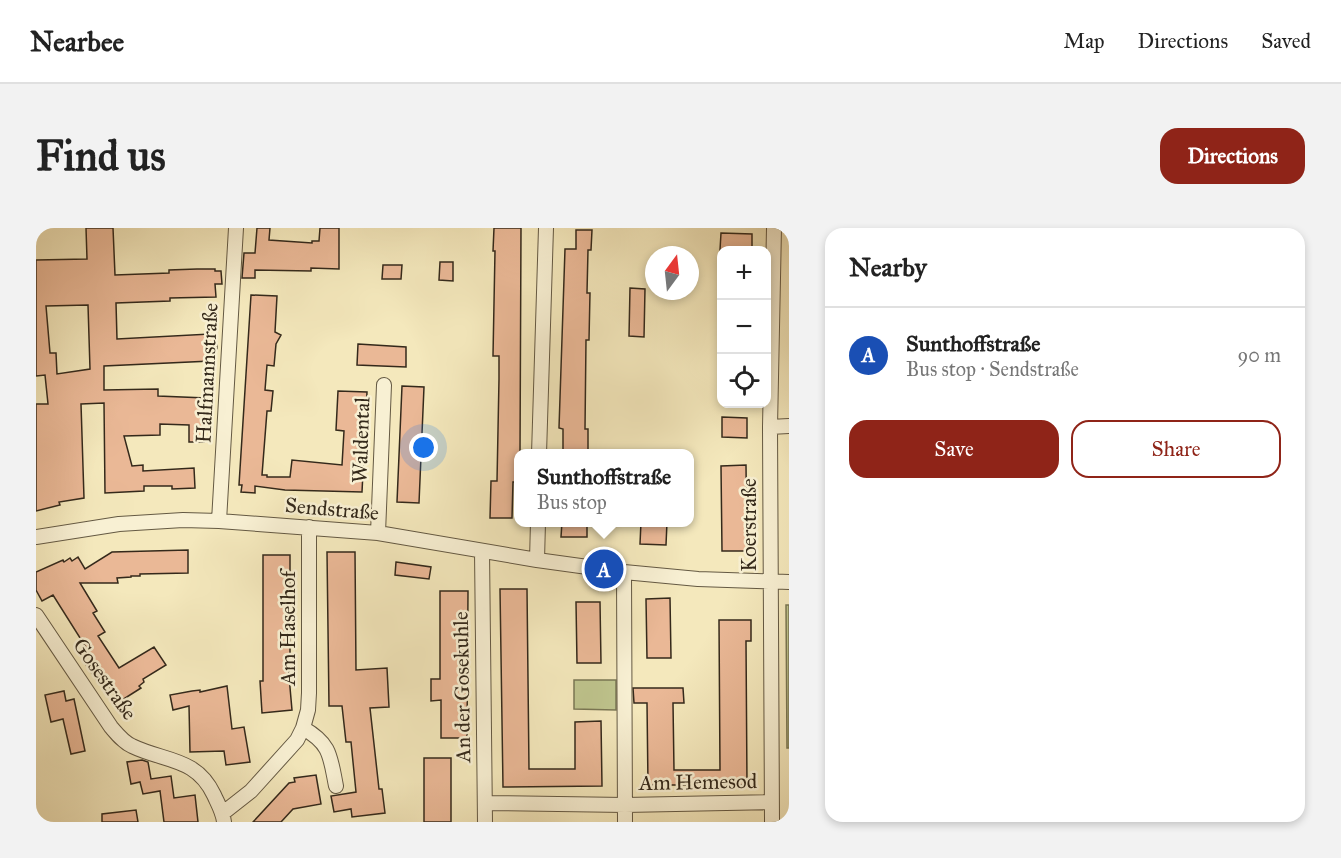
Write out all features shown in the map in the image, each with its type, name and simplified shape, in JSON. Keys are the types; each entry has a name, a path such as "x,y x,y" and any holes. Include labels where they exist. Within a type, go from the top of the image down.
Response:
{"street":[{"name":"Halfmannstraße","path":"219,521 236,228"},
{"path":"539,449 546,228"},
{"name":"Koerstraße","path":"771,822 770,426 774,228"},
{"name":"Waldental","path":"378,533 384,385"},
{"path":"770,426 789,426"},
{"name":"Sendstraße","path":"36,537 119,524 183,520 219,521 378,533 624,572 698,579 789,582"},
{"name":"Am Haselhof","path":"223,818 297,740 303,728 308,710 309,693 309,527"},
{"path":"537,560 538,527"},
{"name":"An der Gosekuhle","path":"482,551 485,822"},
{"name":"Am Hemesod","path":"624,572 625,822"},
{"name":"Gosestraße","path":"36,615 120,738 131,746 185,764 200,774 209,785 223,818"},
{"path":"303,728 324,742 331,760 336,786"},
{"name":"Am Hemesod","path":"485,803 625,805 771,802"}],"green space":[{"path":"786,605 789,605 789,748 787,748"},
{"path":"574,680 616,680 616,710 574,709"}],"building":[{"path":"86,228 113,228 115,275 169,273 169,270 215,269 215,271 221,271 222,284 215,284 216,297 116,303 117,339 210,334 210,336 216,336 217,349 210,349 211,361 104,366 104,390 158,389 158,396 206,398 204,442 189,442 189,425 160,424 160,435 124,436 132,466 143,465 143,471 194,468 195,488 172,489 172,486 144,486 144,491 105,493 104,403 81,404 84,498 59,502 60,505 36,511 36,404 48,404 45,375 36,376 36,260 87,259","holes":["88,305 90,369 57,374 56,353 50,353 46,306"]},
{"path":"257,228 270,228 269,240 312,243 312,241 319,241 320,228 339,228 339,269 255,270 255,278 242,278 244,253 255,253"},
{"path":"494,228 521,228 520,449 514,449 512,518 490,518 491,481 497,481 499,379 499,356 493,356 495,251 493,251"},
{"path":"576,230 592,230 591,250 588,250 589,340 586,340 585,429 588,429 588,449 563,449 563,429 559,428 565,249 576,249"},
{"path":"721,233 752,234 752,246 720,246"},
{"path":"440,262 453,262 453,281 439,280"},
{"path":"383,265 402,265 401,279 382,279"},
{"path":"630,288 645,289 644,337 629,336"},
{"path":"251,295 277,296 275,332 281,335 276,344 274,366 267,365 265,390 273,391 271,411 267,411 262,475 290,477 292,460 342,465 344,431 336,430 338,391 367,392 362,492 285,490 255,486 255,493 241,492 242,485 239,485"},
{"path":"358,344 406,347 406,367 357,365"},
{"path":"402,386 424,387 419,503 397,502"},
{"path":"722,417 747,418 747,438 722,437"},
{"path":"746,465 747,551 722,551 721,466"},
{"path":"562,527 587,527 587,537 561,537"},
{"path":"641,527 667,527 666,545 640,544"},
{"path":"188,550 188,573 140,574 140,576 117,578 118,583 80,583 97,611 93,613 105,632 98,636 119,668 154,647 166,665 143,679 144,682 139,686 141,688 119,702 104,678 98,682 86,665 94,660 53,595 42,601 36,590 36,572 70,558 72,561 78,557 85,569 112,552"},
{"path":"327,552 355,552 356,670 387,668 389,707 370,708 379,789 382,789 385,813 352,817 351,809 334,812 331,796 356,792 351,742 346,742 342,706 329,706"},
{"path":"263,555 290,555 290,665 288,665 292,710 262,713 260,681 263,681"},
{"path":"396,562 431,567 429,579 395,575"},
{"path":"500,589 527,589 529,769 575,769 575,722 601,721 602,786 503,787"},
{"path":"440,591 468,591 467,738 441,738 441,700 431,701 431,679 440,679"},
{"path":"670,598 671,658 647,658 646,599"},
{"path":"576,602 600,602 601,663 577,663"},
{"path":"719,620 751,620 751,641 746,641 747,785 648,785 647,703 634,703 633,688 683,688 684,703 673,703 674,770 720,770"},
{"path":"227,686 232,729 244,727 250,762 226,765 224,751 190,752 189,706 173,710 170,695"},
{"path":"64,691 66,701 74,699 85,751 71,754 63,719 51,722 45,695"},
{"path":"424,758 451,758 451,822 424,822"},
{"path":"142,760 148,762 151,779 171,776 174,798 195,795 198,822 164,822 160,791 143,794 140,782 131,784 127,762"},
{"path":"316,775 321,804 293,809 281,822 253,822 289,783 295,782 294,778"},
{"path":"136,810 138,822 102,822 102,814"}],"place":[{"name":"Sunthoffstraße","path":"604,569"}]}
